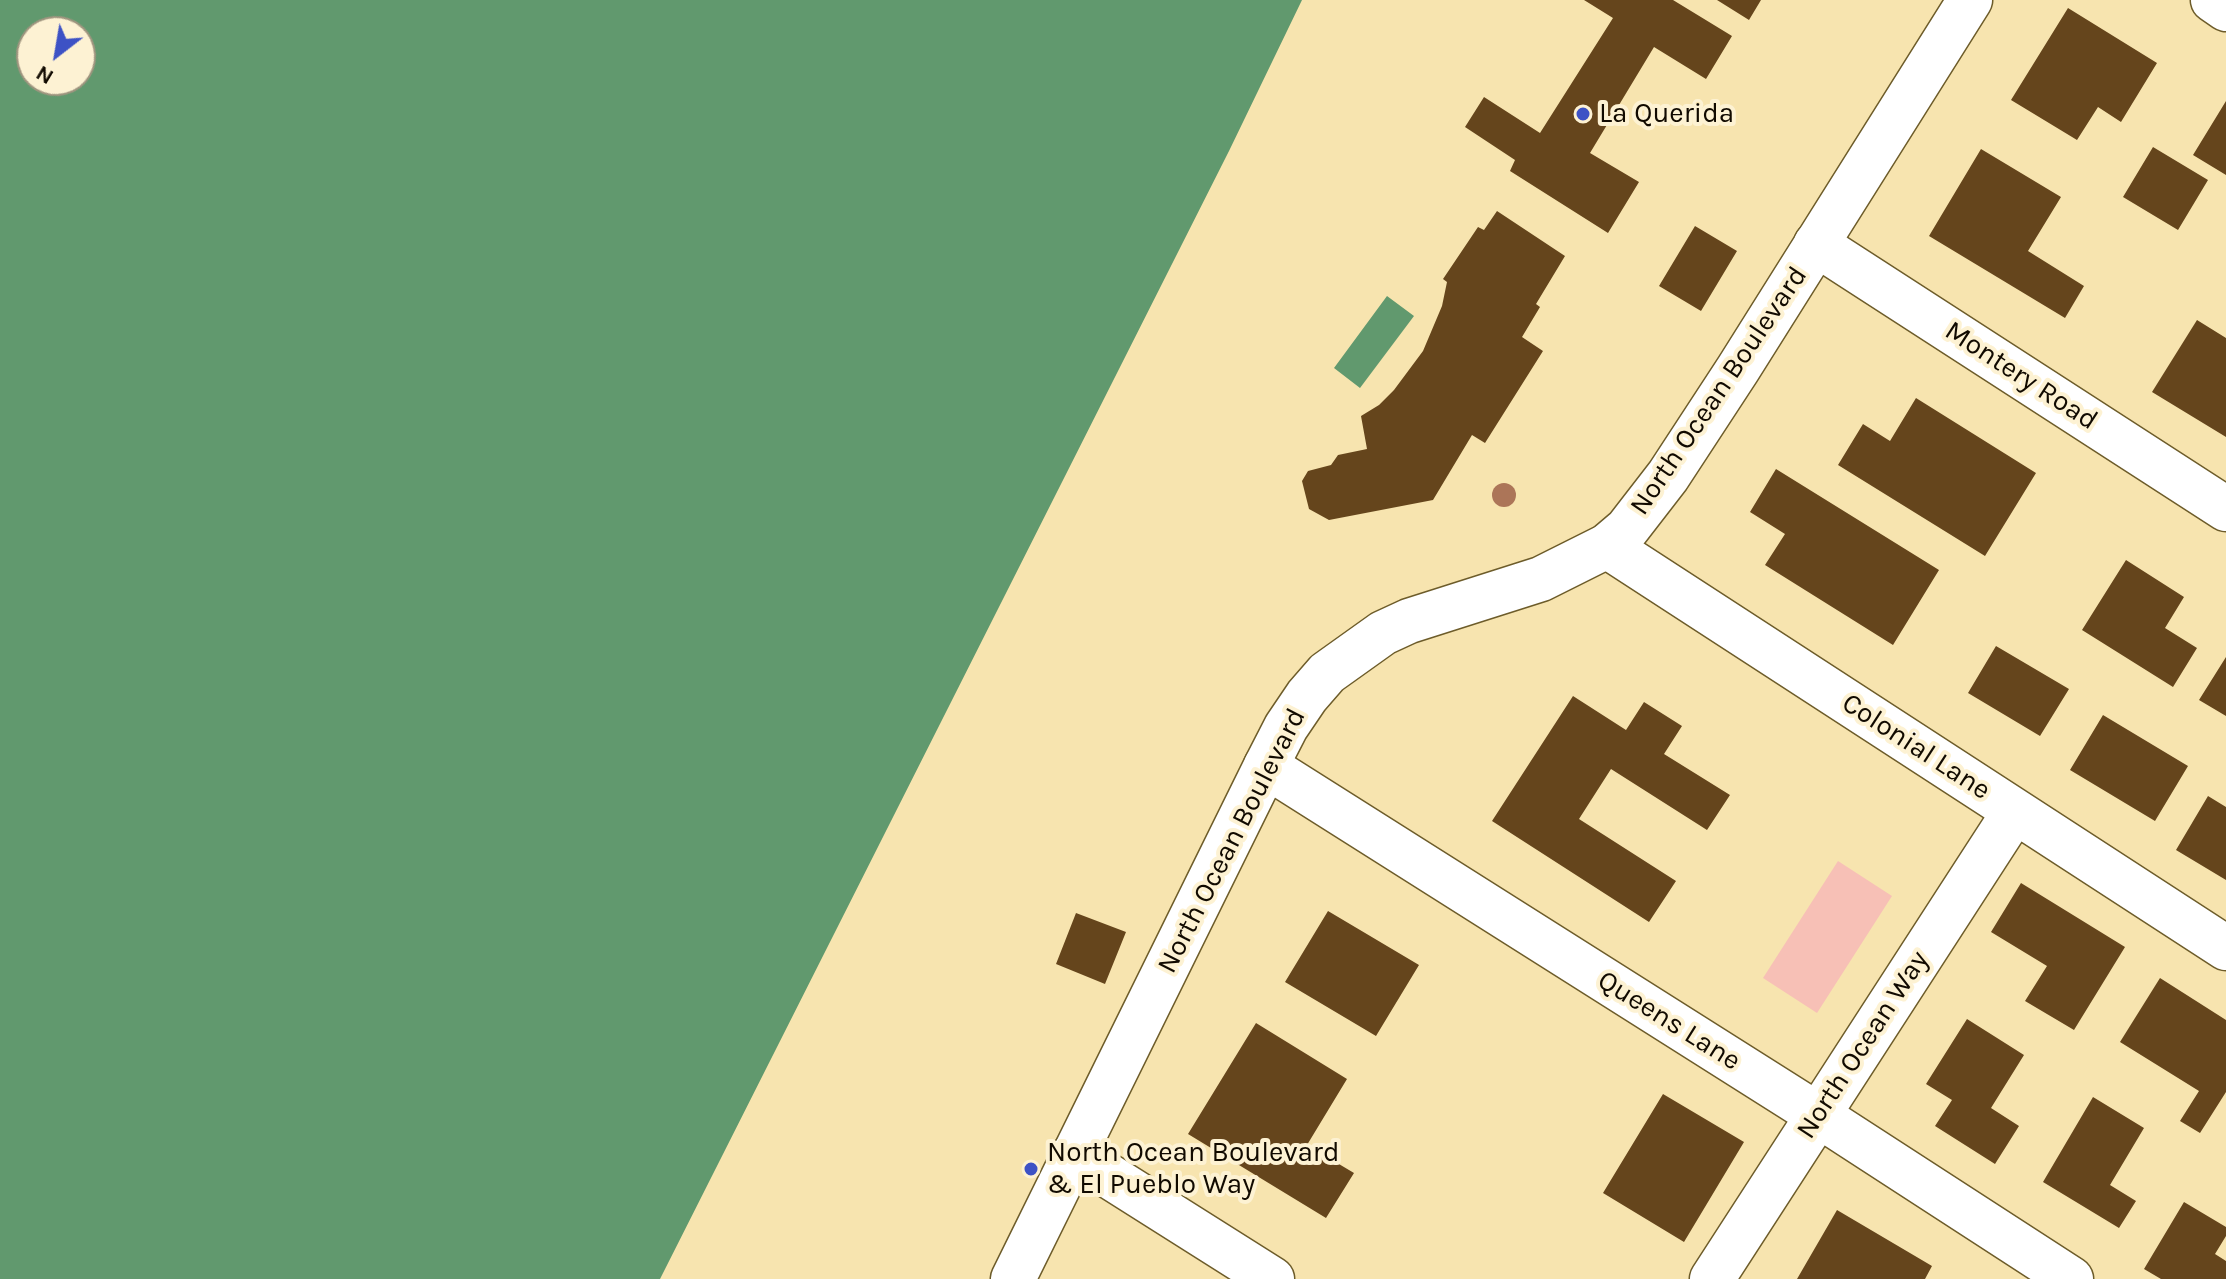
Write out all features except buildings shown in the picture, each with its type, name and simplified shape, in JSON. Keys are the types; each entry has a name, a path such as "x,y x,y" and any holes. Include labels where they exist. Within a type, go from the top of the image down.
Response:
{"street":[{"name":"North Ocean Boulevard","path":"1013,1279 1266,766 1286,727 1307,696 1327,673 1383,633 1409,621 1541,579 1607,546 1627,529 1668,476 1970,0"},
{"path":"2213,0 2226,9"},
{"name":"Montery Road","path":"1816,244 2226,509"},
{"name":"Colonial Lane","path":"1607,546 2226,948"},
{"name":"Queens Lane","path":"1266,766 2071,1279"},
{"name":"North Ocean Way","path":"1712,1279 2015,811"},
{"path":"1074,1154 1272,1279"}],"shaded area":[{"path":"0,0 1302,0 1229,151 660,1279 0,1279"},
{"path":"1387,296 1414,316 1360,388 1334,368"},
{"path":"1838,861 1892,896 1817,1013 1763,978"}],"place":[{"name":"La Querida","path":"1583,114"},
{"name":"North Ocean Boulevard & El Pueblo Way","path":"1031,1169"}]}
